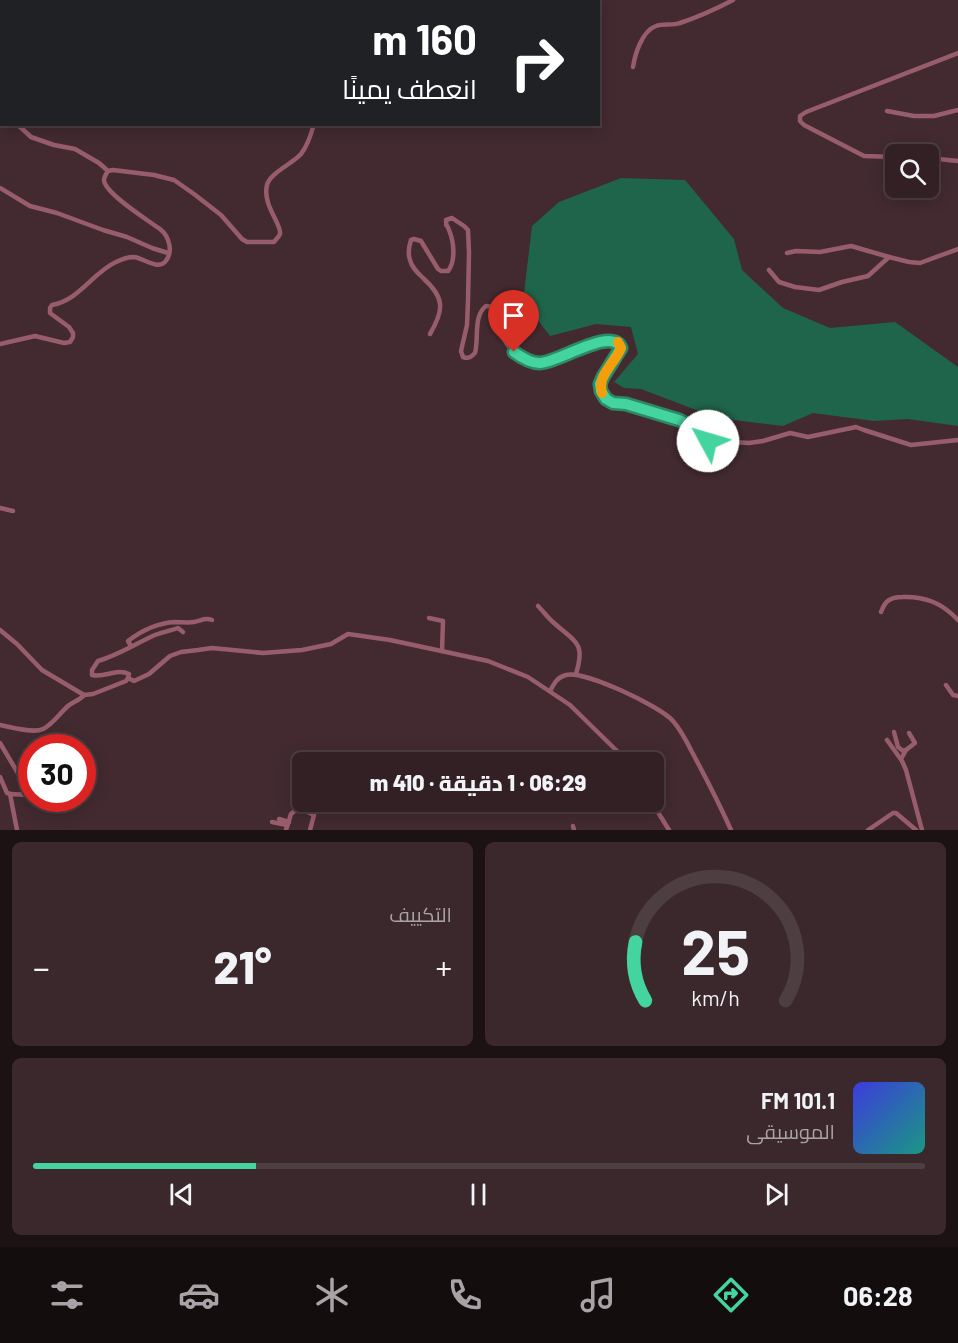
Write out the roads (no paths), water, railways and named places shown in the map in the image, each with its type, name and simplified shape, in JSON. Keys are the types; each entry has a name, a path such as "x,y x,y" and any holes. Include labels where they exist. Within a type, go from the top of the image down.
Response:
{"street":[{"path":"633,67 640,45 647,33 656,26 677,24 733,0"},
{"path":"885,157 868,157 860,154 804,125 800,121 800,116 958,53"},
{"path":"887,111 914,116 934,116 958,110"},
{"path":"19,126 32,137 75,149 108,171"},
{"path":"108,171 154,175 174,180 221,215 242,239 247,242 274,242 280,234 269,207 267,184 273,176 300,155 310,139 313,126"},
{"path":"939,159 958,161"},
{"path":"0,344 35,336 63,343 70,342 73,337 72,330 50,313 52,305 74,297 109,266 120,260 134,257 160,265 166,260 169,243 163,232 107,188 104,179 108,171"},
{"path":"0,188 30,206 57,213 168,253"},
{"path":"430,334 439,317 441,302 436,291 413,267 409,257 410,244 414,239 421,241 438,269 448,271 452,265 453,246 449,229 445,223 446,220 452,218 468,230 468,309 461,351 463,357 471,357 475,353 481,311 489,306 497,309 499,313 503,339 514,352 527,360 547,362 601,341 613,340 619,343 620,352 600,384 606,399 613,403 626,404 679,420 693,427 703,440 749,443 789,433 808,436 856,427 910,445 958,440"},
{"path":"787,253 820,252 851,246 920,263 958,249"},
{"path":"770,270 779,282 819,290 868,276 889,257"},
{"path":"0,508 13,511"},
{"path":"881,612 886,601 892,598 918,597 936,603 958,620"},
{"path":"538,606 578,645 581,655 576,674"},
{"path":"131,646 128,641 156,626 171,622 195,622 206,618 213,620"},
{"path":"429,618 443,621 442,651"},
{"path":"128,678 127,672 118,671 96,677 92,675 92,670 98,661 114,657 157,634 178,628 183,632"},
{"path":"0,630 47,674 84,695"},
{"path":"128,678 134,681 149,674 170,656 181,652 213,648 263,652 302,650 331,644 348,634 390,640 498,664 528,677 578,712 617,752"},
{"path":"550,691 555,681 562,676 576,674 615,688 663,711 674,721 715,793 731,830"},
{"path":"0,725 40,731 84,695 105,690 128,678"},
{"path":"946,685 952,695 958,696"},
{"path":"894,732 898,747 903,751 906,750"},
{"path":"901,759 906,750 915,743 909,733"},
{"path":"887,740 906,770 922,830"},
{"path":"0,743 31,795 7,793 0,777"},
{"path":"10,794 17,830"},
{"path":"287,826 291,814 297,809 303,810 314,815 310,830"},
{"path":"658,812 669,830"},
{"path":"868,830 893,813 916,830"},
{"path":"279,819 287,826"},
{"path":"272,822 287,826"}]}
